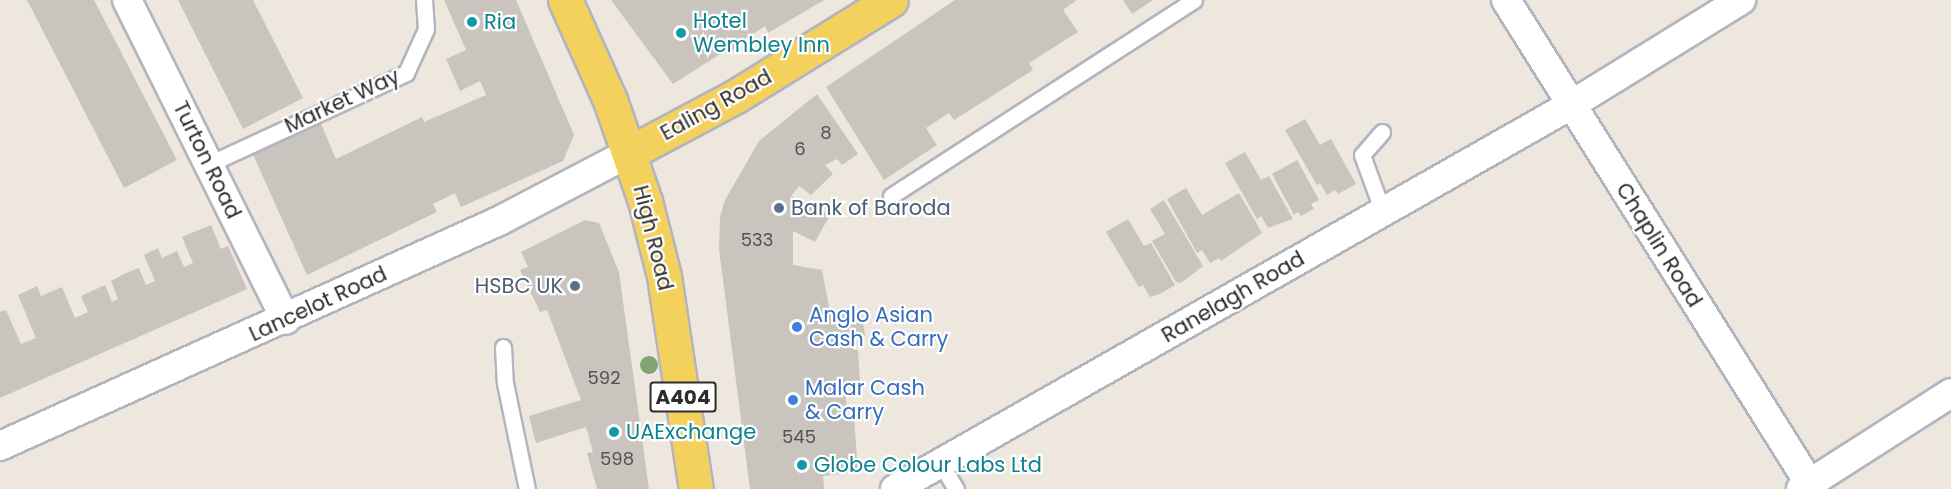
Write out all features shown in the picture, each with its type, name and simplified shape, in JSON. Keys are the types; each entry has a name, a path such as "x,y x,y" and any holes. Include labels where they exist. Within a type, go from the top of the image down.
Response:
{"main road":[{"name":"High Road","path":"565,0 631,152 664,276 696,489"},
{"name":"Ealing Road","path":"631,152 736,96 891,0"}],"street":[{"name":"Turton Road","path":"128,0 286,320"},
{"name":"Chaplin Road","path":"1506,0 1808,487"},
{"name":"Ranelagh Road","path":"895,489 1571,105 1741,0"},
{"name":"Lancelot Road","path":"0,447 286,320 357,284 500,221 631,152"},
{"path":"1808,487 1951,393"}],"lane":[{"name":"Market Way","path":"209,164 406,74 426,29 424,0"},
{"path":"891,196 1194,0"},
{"path":"1382,132 1362,155 1383,212"},
{"path":"504,347 505,383 527,489"},
{"path":"941,464 956,489"}],"building":[{"path":"27,0 94,0 177,160 124,188"},
{"path":"178,0 253,0 303,98 243,129"},
{"path":"444,0 516,0 574,135 563,161 461,207 455,193 433,204 437,212 307,275 251,150 319,119 336,159 422,117 424,122 486,95 480,81 460,91 446,59 466,50"},
{"name":"Hotel Wembley Inn","path":"611,0 824,0 768,33 765,26 735,45 737,48 726,54 725,51 673,84"},
{"path":"955,0 1077,0 1063,10 1078,32 1029,63 1033,70 954,120 949,113 926,128 937,145 884,180 826,87"},
{"path":"1123,0 1153,0 1132,14"},
{"path":"817,94 858,154 842,165 837,159 825,165 833,174 811,195 799,186 791,196 830,215 815,242 793,231 793,265 822,270 831,317 861,309 865,336 851,338 853,350 858,350 860,382 844,384 848,417 854,416 858,472 823,476 824,489 750,489 719,249 720,217 725,200 759,141"},
{"path":"1305,119 1320,145 1331,139 1356,184 1338,194 1335,190 1327,195 1320,183 1317,185 1285,130"},
{"path":"1245,152 1261,180 1269,176 1293,219 1268,228 1261,216 1257,219 1225,163"},
{"path":"1297,160 1319,200 1311,204 1314,209 1301,216 1298,212 1294,215 1272,174"},
{"path":"1186,188 1202,215 1239,193 1262,233 1221,261 1219,258 1210,263 1202,250 1197,253 1167,199"},
{"path":"1164,200 1203,266 1181,283 1176,282 1152,241 1165,234 1150,209"},
{"path":"1128,219 1144,246 1151,243 1175,285 1160,294 1150,297 1143,285 1139,287 1106,232"},
{"path":"585,220 599,223 619,272 649,489 597,489 587,453 593,452 586,427 536,443 529,416 581,400 547,310 540,312 520,270 528,267 521,252"},
{"path":"211,225 221,249 228,246 247,289 0,398 0,312 6,310 21,344 36,338 18,295 37,286 41,296 62,287 75,318 88,312 81,296 105,285 112,302 118,299 111,281 124,274 139,268 146,285 155,281 144,255 158,248 162,258 177,251 184,267 193,263 182,237"}],"place":[{"name":"Ria","path":"472,22"},
{"name":"Hotel Wembley Inn","path":"681,33"},
{"name":"Bank of Baroda","path":"779,208"},
{"name":"HSBC UK","path":"575,286"},
{"name":"Anglo Asian Cash & Carry","path":"797,327"},
{"name":"Malar Cash & Carry","path":"793,400"},
{"name":"UAExchange","path":"614,432"},
{"name":"Globe Colour Labs Ltd","path":"802,465"}]}
